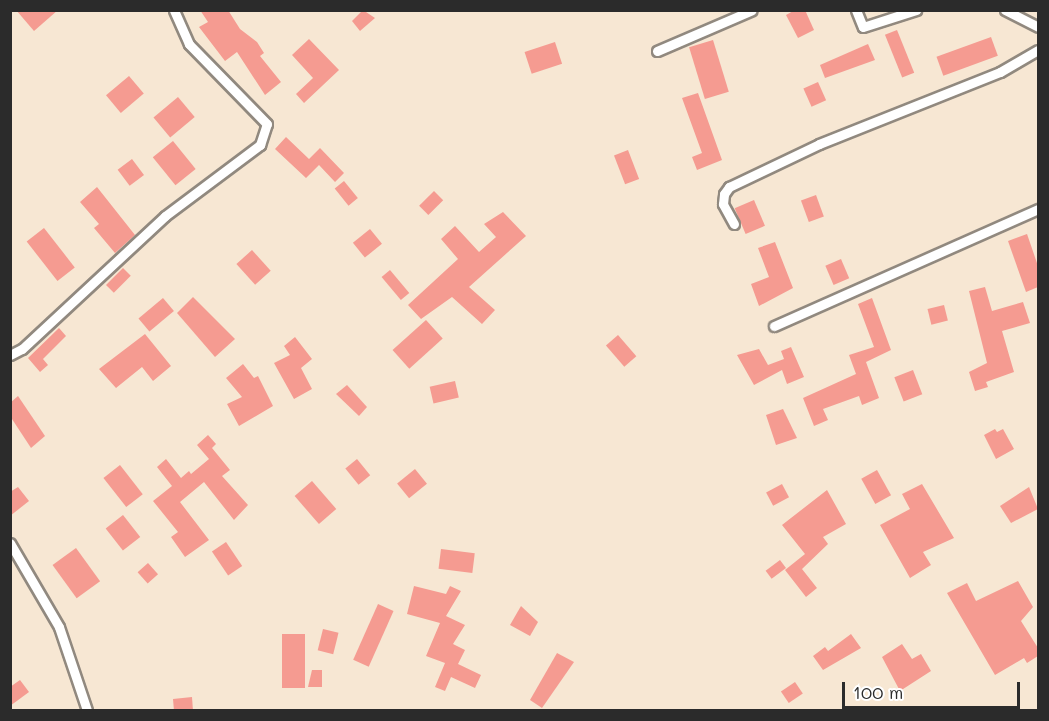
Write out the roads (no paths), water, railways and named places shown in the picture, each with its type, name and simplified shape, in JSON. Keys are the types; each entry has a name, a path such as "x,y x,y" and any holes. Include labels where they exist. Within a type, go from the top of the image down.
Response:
{"street":[{"path":"10,355 22,349 165,216 260,145 267,124 189,44 174,10"},
{"path":"657,51 752,10"},
{"path":"856,10 864,27 916,10"},
{"path":"1005,10 1038,27"},
{"path":"734,224 723,204 729,187 819,144 1000,72 1038,50"},
{"path":"774,326 1038,209"},
{"path":"10,543 60,627 87,711"}]}
